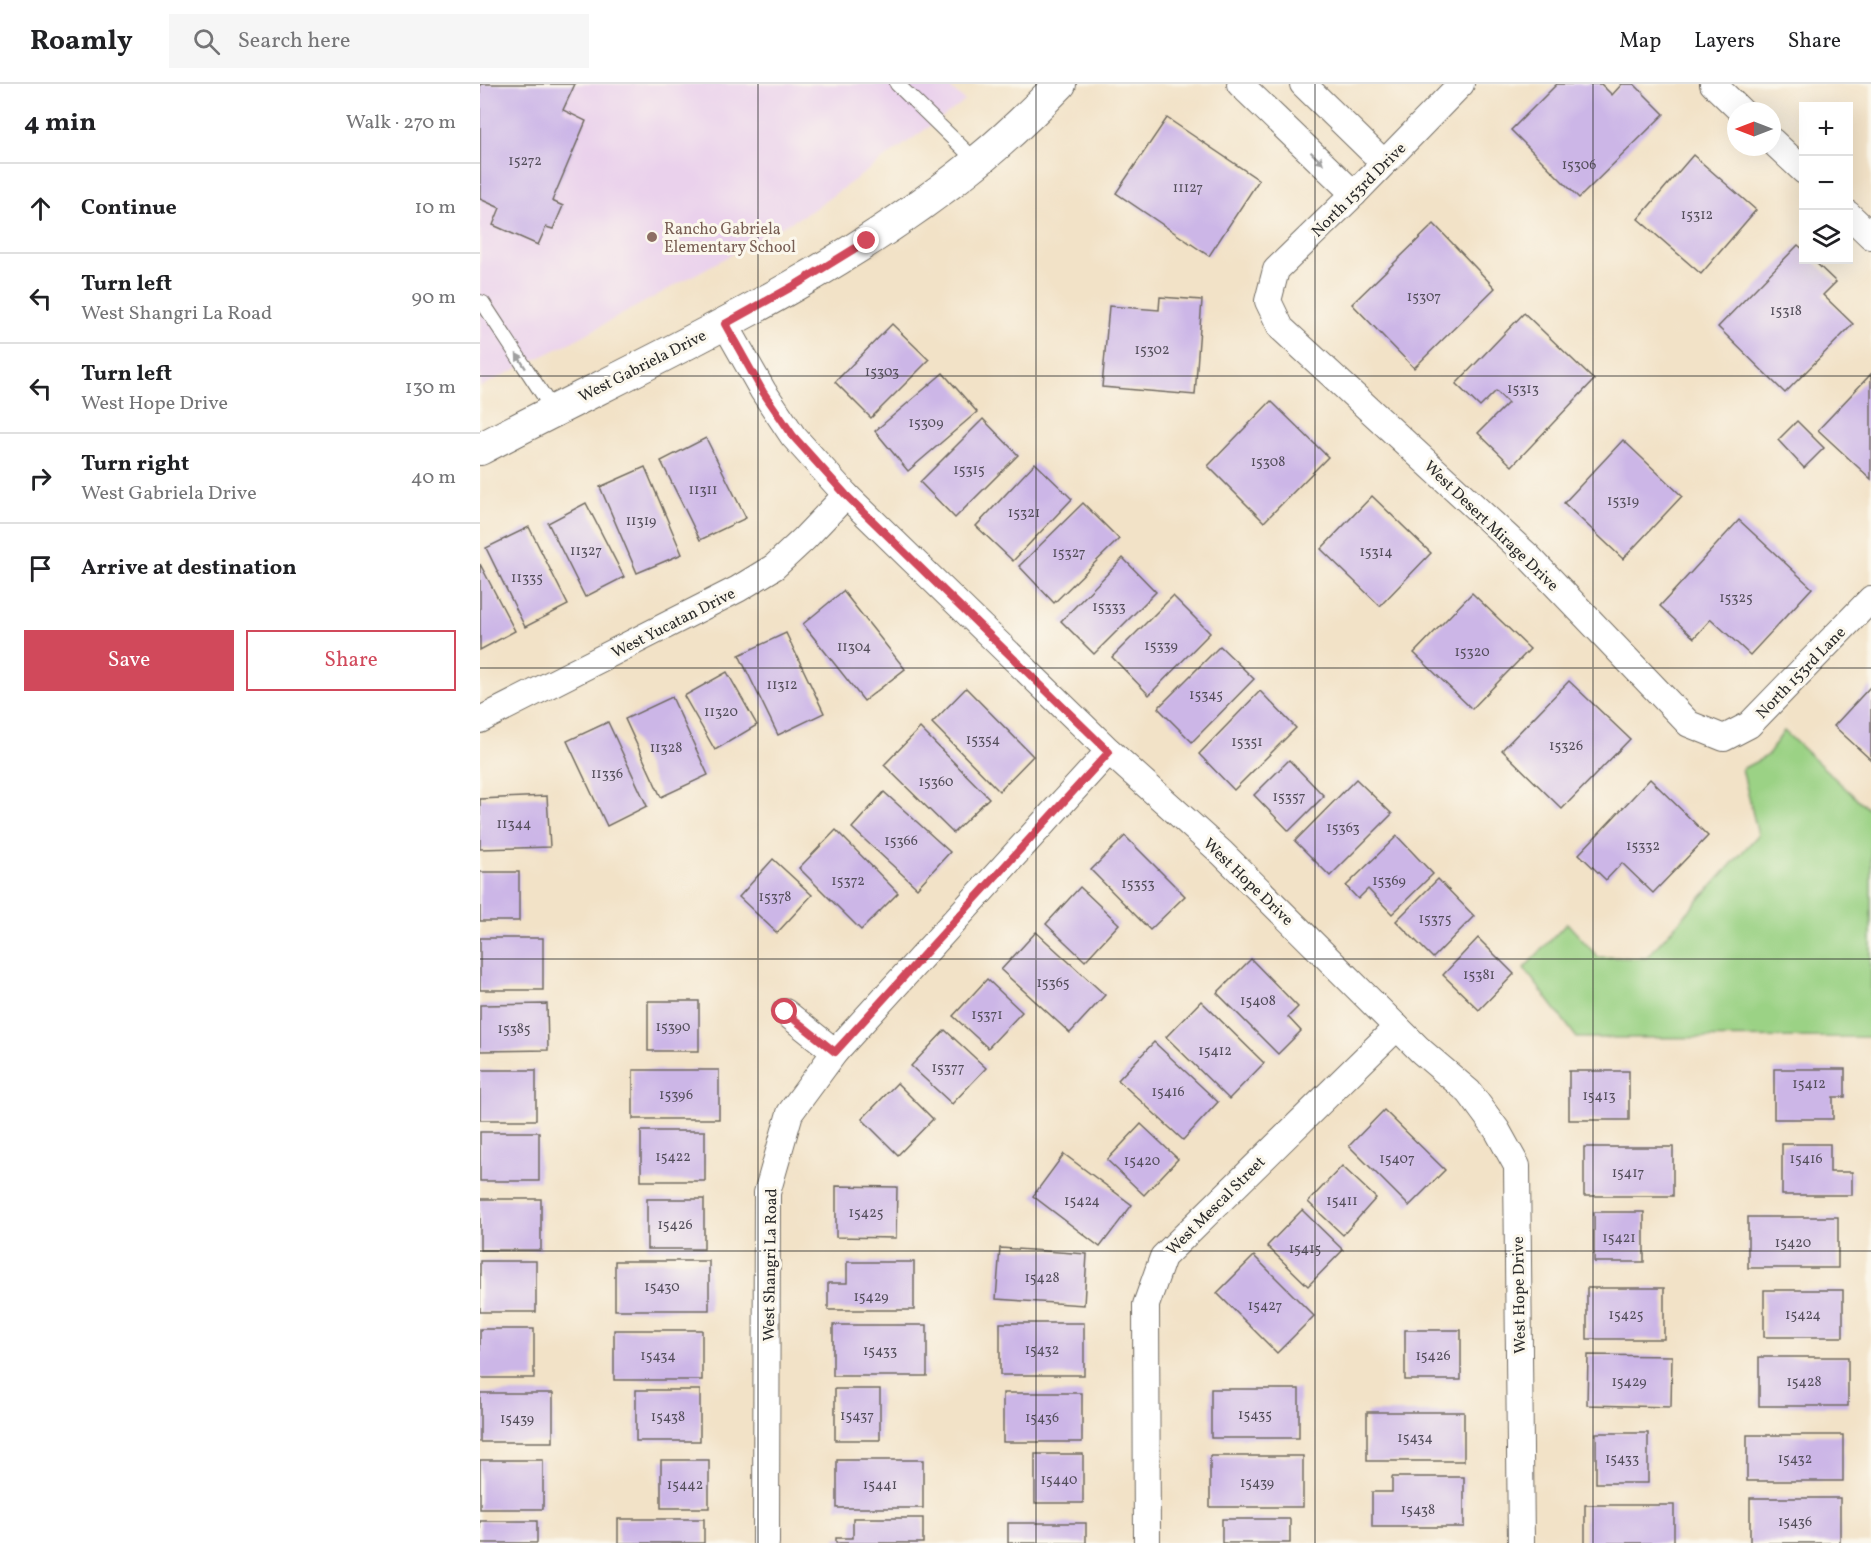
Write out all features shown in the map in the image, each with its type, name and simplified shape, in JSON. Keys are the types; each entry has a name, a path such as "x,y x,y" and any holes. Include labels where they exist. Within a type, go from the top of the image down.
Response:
{"street":[{"name":"West Gabriela Drive","path":"480,449 725,324 867,241 977,162 1026,119 1060,84"},
{"path":"1303,84 1383,162"},
{"name":"North 153rd Drive","path":"1268,301 1276,270 1461,84"},
{"path":"1713,84 1732,102"},
{"path":"1248,87 1354,194"},
{"path":"1781,150 1799,167"},
{"path":"1853,219 1871,236"},
{"name":"West Desert Mirage Drive","path":"1268,301 1281,328 1528,556 1689,724 1724,738"},
{"name":"West Hope Drive","path":"725,324 763,392 793,436 846,495 1109,752 1222,853 1421,1052 1469,1092 1497,1130 1517,1166 1521,1543"},
{"name":"West Yucatan Drive","path":"480,720 738,589 774,567 846,495"},
{"name":"North 153rd Lane","path":"1724,738 1749,725 1871,599"},
{"name":"West Shangri La Road","path":"766,1543 767,1193 790,1113 835,1052 1109,752"},
{"path":"785,1012 835,1052"},
{"name":"West Mescal Street","path":"1147,1543 1146,1305 1163,1257 1397,1027"}],"lane":[{"path":"897,84 977,162"},
{"path":"480,302 483,303 554,410"}],"shaded area":[{"name":"Rancho Gabriela Elementary School","path":"575,84 946,84 965,101 811,211 577,339 480,387 480,199 500,208 493,225 537,245 546,227 554,229 563,206 552,201 586,122 563,110"}],"green space":[{"path":"1784,731 1871,812 1871,1037 1577,1038 1524,968 1567,923 1598,957 1646,958 1758,835 1742,769 1767,756"}],"building":[{"path":"480,84 575,84 563,110 586,121 552,201 563,206 553,229 546,227 538,245 493,225 500,208 480,199"},
{"path":"1557,84 1601,84 1612,95 1622,84 1634,84 1664,114 1579,198 1511,130"},
{"path":"1167,118 1259,180 1209,256 1116,193"},
{"path":"1693,155 1756,210 1701,274 1638,219"},
{"path":"1434,224 1495,288 1414,368 1352,304"},
{"path":"1798,245 1799,264 1817,264 1836,282 1823,295 1853,324 1785,393 1718,327"},
{"path":"1160,297 1202,300 1195,395 1102,387 1109,306 1159,310"},
{"path":"1524,313 1594,380 1512,466 1478,433 1508,403 1496,391 1480,407 1456,384"},
{"path":"892,324 929,360 871,418 835,382"},
{"path":"943,373 977,412 908,471 875,431"},
{"path":"1871,374 1871,479 1818,430"},
{"path":"1271,401 1328,457 1264,522 1208,466"},
{"path":"983,419 1018,455 955,518 920,482"},
{"path":"1797,421 1824,448 1804,468 1778,440"},
{"path":"706,438 746,518 700,540 661,461"},
{"path":"1623,440 1682,496 1623,559 1564,503"},
{"path":"1035,463 1072,499 1013,561 976,526"},
{"path":"645,467 682,554 637,573 600,487"},
{"path":"1372,496 1431,553 1380,606 1321,549"},
{"path":"586,503 624,577 585,597 548,523"},
{"path":"1083,503 1119,539 1054,603 1019,566"},
{"path":"1739,520 1812,588 1750,655 1711,619 1694,638 1660,606"},
{"path":"529,527 568,605 525,627 486,548"},
{"path":"1123,558 1156,592 1094,654 1061,621"},
{"path":"480,564 515,631 480,650"},
{"path":"843,591 905,669 864,701 803,624"},
{"path":"1472,593 1530,649 1472,709 1414,653"},
{"path":"1173,596 1210,633 1149,695 1112,657"},
{"path":"786,633 824,713 778,735 739,655"},
{"path":"1220,646 1254,679 1192,742 1158,708"},
{"path":"727,672 757,725 715,750 684,696"},
{"path":"1569,681 1630,739 1562,809 1502,750"},
{"path":"1871,686 1871,760 1834,726"},
{"path":"966,688 1033,756 999,791 932,723"},
{"path":"1260,691 1296,728 1234,790 1199,754"},
{"path":"672,697 708,775 661,797 625,719"},
{"path":"608,722 647,806 607,826 567,741"},
{"path":"920,728 989,798 953,833 884,765"},
{"path":"1289,760 1324,796 1289,831 1254,795"},
{"path":"1356,779 1392,814 1330,876 1295,841"},
{"path":"1650,779 1708,836 1653,893 1622,863 1606,880 1579,854"},
{"path":"884,792 950,852 917,888 852,828"},
{"path":"547,796 550,847 480,849 480,799"},
{"path":"836,830 898,893 861,930 799,868"},
{"path":"1125,836 1185,896 1150,930 1091,870"},
{"path":"1397,836 1433,874 1392,914 1368,889 1358,899 1346,886"},
{"path":"773,859 812,895 777,933 739,897"},
{"path":"480,872 519,872 519,921 480,921"},
{"path":"1438,879 1474,916 1433,958 1396,921"},
{"path":"1080,887 1119,924 1085,961 1046,924"},
{"path":"1036,932 1105,995 1070,1033 1001,970"},
{"path":"480,938 543,938 543,990 480,990"},
{"path":"1478,938 1514,974 1479,1010 1443,975"},
{"path":"1251,959 1298,1007 1288,1017 1301,1031 1278,1054 1217,993"},
{"path":"987,979 1022,1012 988,1048 953,1016"},
{"path":"648,1001 699,1001 699,1051 648,1051"},
{"path":"1201,1001 1264,1063 1229,1099 1166,1037"},
{"path":"547,1004 548,1050 480,1051 480,1005"},
{"path":"945,1030 986,1068 952,1104 911,1066"},
{"path":"1154,1042 1218,1102 1183,1140 1118,1080"},
{"path":"1774,1069 1845,1069 1845,1097 1833,1097 1833,1119 1774,1119"},
{"path":"480,1070 536,1070 536,1120 480,1120"},
{"path":"633,1070 719,1070 719,1119 633,1119"},
{"path":"1569,1071 1629,1071 1629,1120 1569,1120"},
{"path":"897,1083 933,1119 898,1155 862,1119"},
{"path":"1384,1110 1445,1170 1409,1206 1349,1146"},
{"path":"1141,1124 1178,1159 1144,1195 1107,1160"},
{"path":"641,1131 705,1131 705,1181 641,1181"},
{"path":"480,1132 539,1132 539,1181 480,1181"},
{"path":"1782,1144 1830,1144 1830,1172 1852,1172 1852,1195 1782,1195"},
{"path":"1584,1147 1673,1147 1673,1196 1584,1196"},
{"path":"1064,1154 1132,1205 1100,1247 1033,1196"},
{"path":"1342,1166 1376,1198 1343,1235 1308,1202"},
{"path":"836,1186 897,1187 896,1238 836,1237"},
{"path":"480,1199 541,1199 541,1250 480,1250"},
{"path":"647,1199 704,1199 704,1249 647,1249"},
{"path":"1302,1210 1343,1250 1308,1286 1267,1246"},
{"path":"1594,1212 1644,1212 1644,1262 1594,1262"},
{"path":"1748,1217 1838,1217 1838,1268 1748,1268"},
{"path":"1000,1248 1087,1254 1084,1305 996,1299"},
{"path":"1254,1256 1314,1316 1277,1353 1217,1293"},
{"path":"480,1261 536,1261 536,1312 480,1312"},
{"path":"615,1261 709,1261 709,1310 615,1310"},
{"path":"847,1262 914,1262 914,1310 828,1310 828,1283 847,1283"},
{"path":"1587,1288 1664,1288 1664,1339 1587,1339"},
{"path":"1764,1290 1843,1290 1843,1337 1764,1337"},
{"path":"1000,1323 1084,1323 1084,1375 1000,1375"},
{"path":"833,1325 927,1325 927,1376 833,1376"},
{"path":"480,1329 534,1329 534,1378 480,1378"},
{"path":"614,1330 702,1330 702,1380 614,1380"},
{"path":"1405,1330 1461,1330 1461,1380 1405,1380"},
{"path":"1588,1355 1672,1356 1671,1407 1587,1405"},
{"path":"1759,1357 1848,1357 1848,1406 1759,1406"},
{"path":"835,1389 880,1389 880,1440 835,1440"},
{"path":"1211,1389 1299,1389 1299,1438 1211,1438"},
{"path":"636,1390 700,1390 700,1441 636,1441"},
{"path":"480,1393 553,1393 553,1442 480,1442"},
{"path":"1003,1393 1082,1393 1082,1442 1003,1442"},
{"path":"1367,1412 1464,1412 1464,1461 1367,1461"},
{"path":"1596,1433 1648,1433 1648,1483 1596,1483"},
{"path":"1747,1435 1843,1435 1843,1481 1747,1481"},
{"path":"1035,1454 1083,1454 1083,1503 1035,1503"},
{"path":"1210,1456 1303,1456 1303,1507 1210,1507"},
{"path":"480,1460 543,1460 543,1509 480,1509"},
{"path":"661,1460 709,1460 709,1508 661,1508"},
{"path":"837,1460 923,1460 923,1508 837,1508"},
{"path":"1392,1477 1464,1477 1464,1527 1372,1527 1372,1492 1392,1492"},
{"path":"1750,1498 1840,1498 1840,1543 1750,1543"},
{"path":"1585,1505 1674,1505 1674,1543 1585,1543"},
{"path":"853,1518 923,1518 923,1543 836,1543 836,1538 853,1538"},
{"path":"618,1519 704,1519 704,1543 618,1543"},
{"path":"1222,1519 1290,1519 1290,1543 1222,1543"},
{"path":"480,1521 537,1521 537,1543 480,1543"},
{"path":"1008,1523 1086,1523 1086,1543 1008,1543"}],"place":[{"name":"Rancho Gabriela Elementary School","path":"652,237"}],"route":[{"path":"785,1012 835,1052 1109,752 846,495 793,436 763,392 725,324 867,241"}]}
